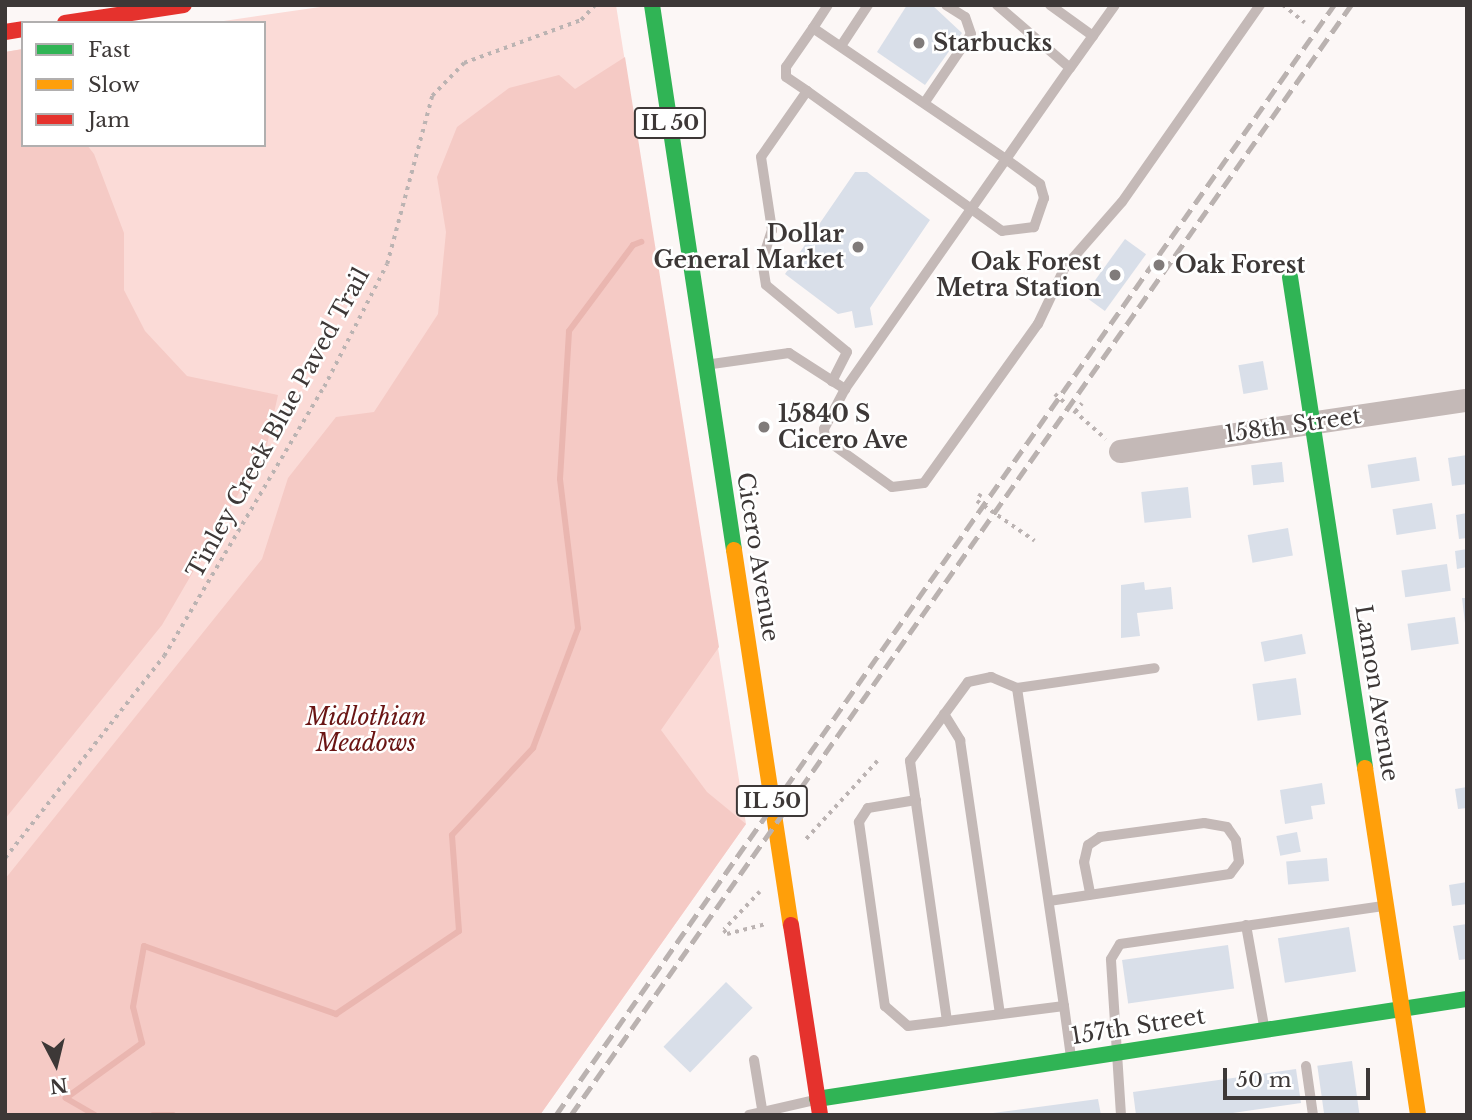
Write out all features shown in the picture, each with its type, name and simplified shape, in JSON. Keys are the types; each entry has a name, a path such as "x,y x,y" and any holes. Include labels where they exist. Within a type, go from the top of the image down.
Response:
{"street":[{"path":"78,21 184,5"},
{"name":"Cicero Avenue","path":"652,5 818,1107"},
{"name":"Lamon Avenue","path":"1290,277 1418,1115"},
{"name":"158th Street","path":"1113,445 1467,400"},
{"name":"157th Street","path":"818,1107 1120,1052 1467,999"}],"lane":[{"path":"813,28 925,102 1040,184 1039,221 1014,233 971,213 786,77 786,67 828,5"},
{"path":"841,46 868,5"},
{"path":"925,102 971,34 965,17 946,5"},
{"path":"997,5 1070,68"},
{"path":"1050,5 1093,36"},
{"path":"1115,5 845,389 824,429 825,439 892,487 924,483 1038,324 1060,274 1122,202 1259,5"},
{"path":"807,91 761,157 772,230 762,260 766,285 847,352 832,381"},
{"path":"706,364 789,353 845,389"},
{"path":"947,1021 910,761 968,682 991,677 1017,688 1155,668"},
{"path":"1017,688 1072,1060"},
{"path":"944,714 960,740 1000,1014"},
{"path":"916,800 868,808 859,822 885,1006 908,1026 1064,1006"},
{"path":"1049,901 1230,874 1239,862 1236,840 1227,827 1204,823 1100,837 1088,845 1084,862 1090,894"},
{"path":"1121,1115 1115,1073 1120,1052 1111,959 1120,944 1386,906"},
{"path":"1246,925 1264,1030"},
{"path":"754,1060 762,1114"},
{"path":"1307,1066 1313,1115"},
{"path":"749,1115 818,1107"}],"path":[{"name":"Tinley Creek Blue Paved Trail","path":"5,858 164,656 324,387 387,264 432,96 464,63 581,20 595,5"},
{"path":"1283,5 1305,23"},
{"path":"1055,394 1113,445"},
{"path":"1075,413 1082,403"},
{"path":"981,495 977,501 1035,541"},
{"path":"817,827 879,759"},
{"path":"757,896 727,934 771,923"}],"green space":[{"name":"Midlothian Meadows","path":"334,5 616,5 746,824 540,1115 5,1115 5,52 21,49 21,147 266,147 266,21 224,21"},
{"path":"21,49 21,147 89,147 94,154 124,233 124,290 145,331 187,376 278,395 267,445 162,625 5,819 5,52"},
{"name":"Midlothian Meadows","path":"625,57 719,647 661,730 707,792 746,824 540,1115 5,1115 5,879 262,559 288,478 336,417 374,412 438,314 446,232 437,177 457,127 509,88 559,75 575,89"}],"building":[{"name":"Starbucks","path":"907,5 932,5 962,33 925,85 877,52"},
{"name":"Dollar General Market","path":"855,172 867,172 930,220 870,308 873,325 855,328 852,311 838,314 785,274"},
{"name":"Oak Forest Metra Station","path":"1125,239 1146,254 1105,311 1084,296"},
{"path":"1263,361 1268,390 1243,394 1238,365"},
{"path":"1467,455 1467,484 1452,486 1448,458"},
{"path":"1416,457 1420,481 1371,488 1368,465"},
{"path":"1282,462 1284,482 1253,485 1251,465"},
{"path":"1188,487 1191,518 1144,523 1141,492"},
{"path":"1432,503 1436,529 1397,535 1392,509"},
{"path":"1467,513 1467,538 1459,539 1456,515"},
{"path":"1288,528 1293,556 1252,563 1248,535"},
{"path":"1467,549 1467,567 1457,569 1455,551"},
{"path":"1447,564 1451,591 1405,597 1401,570"},
{"path":"1144,582 1145,590 1171,587 1173,609 1137,613 1140,636 1121,638 1121,585"},
{"path":"1462,598 1467,598 1467,623 1465,623"},
{"path":"1455,617 1459,644 1411,650 1407,624"},
{"path":"1302,634 1306,654 1265,662 1261,642"},
{"path":"1296,678 1301,715 1258,721 1252,684"},
{"path":"1322,783 1325,804 1311,806 1313,819 1285,824 1280,790"},
{"path":"1467,787 1467,808 1458,809 1455,789"},
{"path":"1297,832 1301,852 1280,856 1276,836"},
{"path":"1327,858 1329,881 1288,884 1286,862"},
{"path":"1467,882 1467,904 1452,906 1449,885"},
{"path":"1467,924 1467,959 1459,960 1453,926"},
{"path":"1349,927 1356,971 1285,983 1278,938"},
{"path":"1228,945 1234,989 1128,1003 1122,960"},
{"path":"726,982 753,1008 690,1072 663,1047"},
{"path":"1352,1061 1360,1115 1324,1115 1317,1066"},
{"path":"1296,1069 1301,1103 1219,1115 1136,1115 1133,1092"},
{"path":"1098,1099 1101,1115 993,1115 993,1113"}],"waterway":[{"path":"95,1115 66,1098 142,1043 133,1007 144,946 336,1014 459,931 452,835 533,748 578,628 560,479 569,331 633,245 641,242"},
{"path":"153,1115 173,1115"}],"railway":[{"path":"556,1115 1334,5"},
{"path":"571,1115 1351,5"}],"traffic: fast":[{"path":"652,5 734,550"},
{"path":"1290,277 1365,768"},
{"path":"817,1099 1467,999"}],"traffic: slow":[{"path":"734,550 791,925"},
{"path":"1365,768 1418,1115"}],"traffic: jam":[{"path":"78,21 184,5"},
{"path":"5,32 21,29"},
{"path":"791,925 820,1115"}],"place":[{"name":"Starbucks","path":"919,43"},
{"name":"Dollar General Market","path":"858,247"},
{"name":"Oak Forest","path":"1159,265"},
{"name":"Oak Forest Metra Station","path":"1115,275"},
{"name":"15840 S Cicero Ave","path":"764,427"}]}
